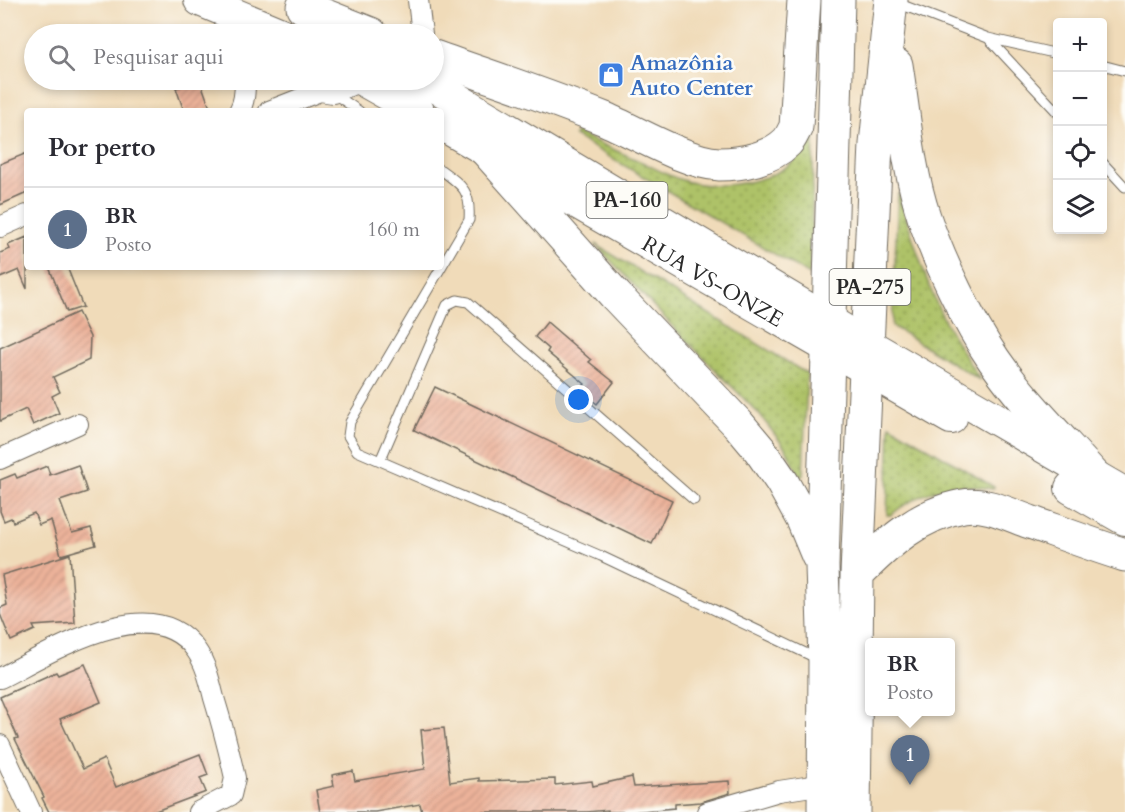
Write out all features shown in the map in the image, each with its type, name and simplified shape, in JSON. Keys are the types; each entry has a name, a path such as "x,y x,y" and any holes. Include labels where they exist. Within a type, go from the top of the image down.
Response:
{"highway":[{"path":"444,61 604,118 699,161 718,164 738,163 757,159 775,151 788,141 795,126 804,0"},
{"path":"294,4 345,24"},
{"path":"890,7 914,175 924,216 934,242 966,310 994,359 1026,401 1095,477"},
{"name":"PA-275","path":"854,812 857,574 876,144 890,7"},
{"name":"PA-275","path":"825,798 822,566 838,15"},
{"path":"485,149 615,296 724,409 760,450 782,482 803,520 822,566"},
{"path":"857,574 887,544 908,528 932,516 965,506 992,509 1125,555"}],"main road":[{"path":"200,0 236,24"},
{"path":"294,4 331,24"},
{"path":"381,90 413,108"},
{"name":"PA-160","path":"440,90 829,334 1125,494"},
{"name":"RUA VS-ONZE","path":"444,126 829,334"},
{"name":"PA-160","path":"867,356 1125,519"}],"street":[{"path":"418,0 421,24"},
{"path":"239,108 244,90"},
{"path":"276,108 320,91 333,93 340,90"},
{"path":"0,227 24,216"},
{"path":"0,459 78,424"},
{"path":"0,678 72,642 110,627 153,623 176,631 198,652 208,675 235,778 231,795 198,812"},
{"path":"0,745 31,812"},
{"path":"706,812 779,791 825,798"}],"lane":[{"path":"890,7 988,38 1053,53"},
{"path":"988,38 1053,108"},
{"path":"1107,66 1125,70"},
{"path":"333,93 354,108"},
{"path":"1107,167 1125,187"},
{"path":"444,172 463,185 470,203 469,220 444,262"},
{"path":"440,270 350,422 348,436 357,451 601,556 757,632 825,662"},
{"path":"380,461 447,305 457,300 468,302 694,500"}],"green space":[{"path":"576,132 682,180 712,185 746,182 778,172 791,163 803,150 811,135 814,135 810,275 574,136"},
{"path":"898,193 936,302 953,336 980,380 892,326"},
{"path":"595,244 807,374 803,475 800,477 786,449 759,414"},
{"path":"890,425 994,487 993,489 965,486 945,488 916,498 891,515 887,515"}],"building":[{"path":"177,90 204,90 210,108 183,108"},
{"path":"24,154 24,194 0,205 0,164"},
{"path":"24,238 24,270 27,270 27,289 19,270 0,278 0,253 10,249 8,245"},
{"path":"50,270 68,270 83,307 67,312"},
{"path":"78,312 90,337 89,360 53,377 60,392 52,396 59,413 33,425 26,409 0,421 0,348"},
{"path":"547,322 614,382 597,404 580,390 585,384 547,352 549,349 535,337"},
{"path":"435,387 672,500 652,544 414,430"},
{"path":"78,465 87,492 60,501 72,533 91,528 96,545 61,555 51,520 39,525 34,513 13,522 11,518 4,521 0,511 0,480 15,474 17,478 47,466 50,475"},
{"path":"70,554 75,623 33,626 35,630 11,641 0,614 0,608 7,605 2,575"},
{"path":"85,664 101,702 60,719 83,769 104,759 116,787 200,754 208,775 200,778 206,792 153,812 49,812 42,798 44,797 15,739 18,738 0,697 56,672 58,675"},
{"path":"444,728 450,782 479,778 479,781 555,779 555,785 592,781 593,786 632,777 634,787 729,781 730,793 701,802 675,804 675,808 631,812 608,812 608,810 422,812 420,804 375,812 320,812 316,790 334,786 332,775 353,771 355,781 425,769 421,730"}],"place":[{"name":"Amazônia Auto Center","path":"611,75"},
{"name":"BR","path":"910,785"}]}
